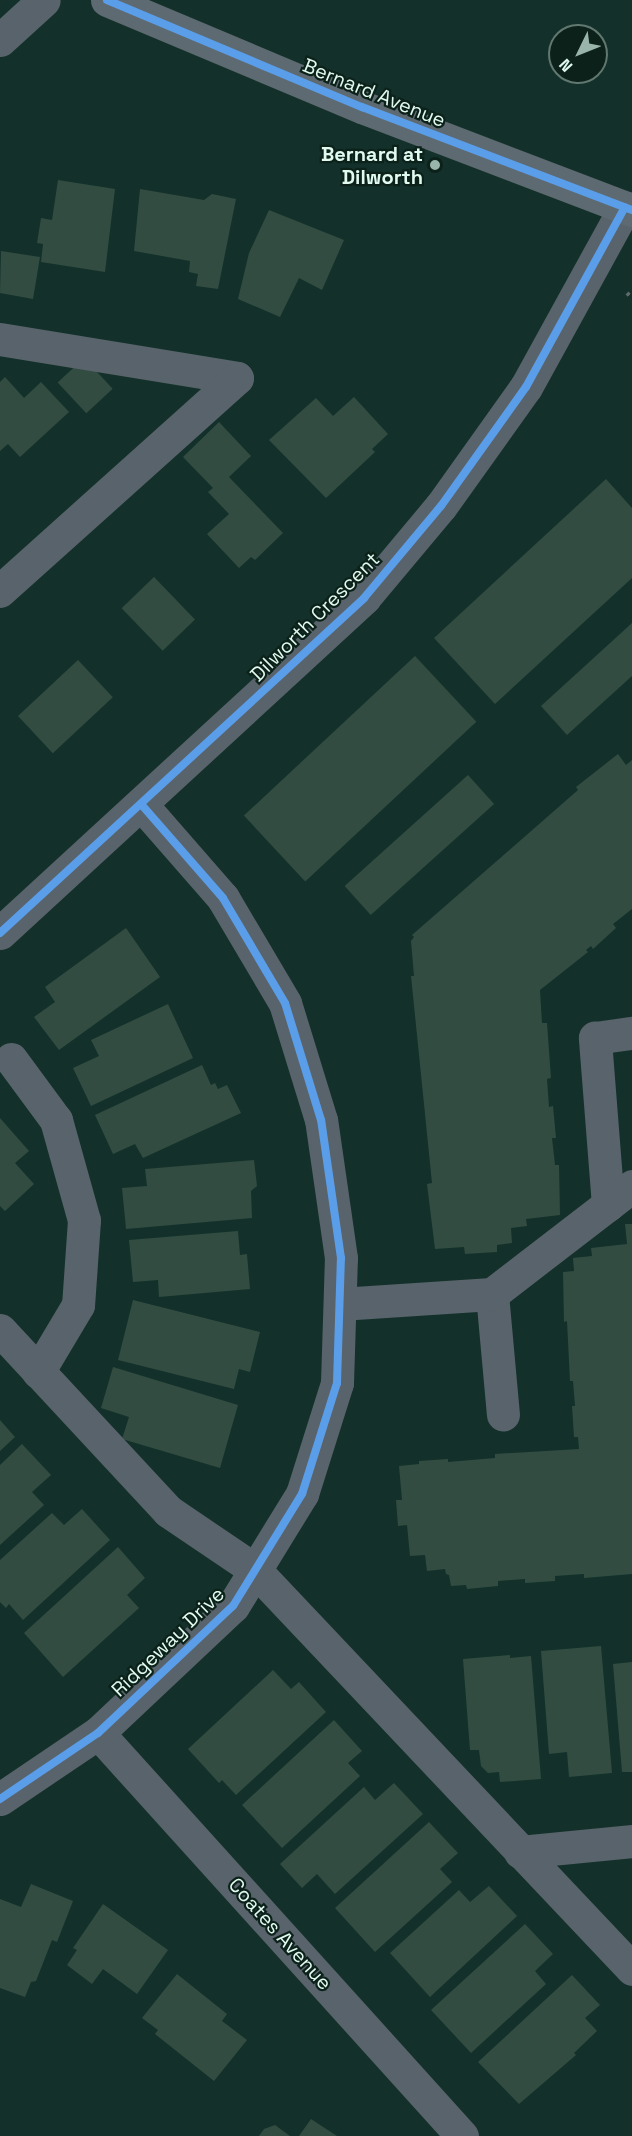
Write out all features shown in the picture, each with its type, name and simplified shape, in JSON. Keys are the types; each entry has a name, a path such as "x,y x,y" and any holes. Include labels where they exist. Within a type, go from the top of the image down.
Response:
{"main road":[{"name":"Bernard Avenue","path":"107,0 362,107 628,209"}],"street":[{"path":"0,40 44,0"},
{"name":"Dilworth Crescent","path":"0,933 142,805 364,598 441,506 526,387 628,209"},
{"path":"0,339 237,378 0,591"},
{"name":"Ridgeway Drive","path":"0,1799 98,1733 233,1606 302,1494 337,1383 341,1258 321,1120 285,1003 223,898 142,805"},
{"path":"340,1305 492,1294 620,1195 595,1038 632,1033"},
{"path":"11,1059 56,1120 84,1220 78,1305 38,1372"},
{"path":"492,1294 503,1415"},
{"path":"0,1330 168,1511 255,1570 632,1970"},
{"name":"Coates Avenue","path":"98,1733 462,2136"},
{"path":"520,1852 632,1841"}],"path":[{"path":"627,293 632,298"}],"building":[{"path":"58,180 115,189 105,272 41,262 43,244 37,243 41,218 52,220"},
{"path":"140,189 204,200 212,194 236,199 218,289 196,286 198,274 189,272 190,261 134,251"},
{"path":"269,210 344,240 322,290 299,278 280,317 238,299 249,253"},
{"path":"1,251 40,257 33,299 0,293"},
{"path":"84,358 113,389 86,413 58,383"},
{"path":"5,377 24,398 41,382 69,412 20,457 8,444 0,451 0,382"},
{"path":"354,397 388,434 372,449 375,452 326,498 269,440 316,398 333,416"},
{"path":"219,422 251,456 229,477 283,533 255,560 251,557 239,568 207,534 229,514 208,492 213,488 183,457"},
{"path":"606,479 632,508 632,578 495,704 434,638"},
{"path":"154,577 195,619 163,651 122,608"},
{"path":"632,623 632,676 567,735 541,706"},
{"path":"415,656 476,722 305,881 244,816"},
{"path":"78,660 113,697 53,753 18,716"},
{"path":"618,754 626,765 632,760 632,909 613,924 616,928 593,949 591,946 586,950 588,952 540,990 542,1023 547,1023 551,1078 547,1079 549,1107 553,1106 556,1138 552,1138 555,1165 559,1165 560,1215 526,1219 527,1226 511,1228 512,1243 497,1245 497,1252 465,1254 464,1247 435,1249 427,1184 432,1183 411,976 414,976 411,941 414,937 412,935 578,790 576,787"},
{"path":"468,775 494,804 371,915 345,886"},
{"path":"126,928 160,977 59,1050 34,1017 55,1002 45,987"},
{"path":"168,1004 193,1058 91,1106 73,1068 99,1056 91,1040"},
{"path":"202,1065 211,1085 215,1083 218,1089 227,1085 241,1113 143,1158 135,1144 113,1154 95,1115"},
{"path":"0,1118 29,1151 15,1163 34,1184 5,1211 0,1206"},
{"path":"254,1160 257,1186 251,1191 252,1218 126,1229 122,1188 147,1186 145,1169"},
{"path":"625,1224 632,1224 632,1574 584,1578 584,1574 555,1576 555,1581 525,1583 525,1579 498,1581 498,1586 467,1589 466,1585 451,1586 445,1569 427,1571 425,1555 410,1556 407,1525 398,1526 396,1500 402,1500 399,1466 419,1464 419,1461 448,1459 448,1462 495,1458 495,1454 579,1449 578,1437 574,1437 572,1406 575,1406 573,1381 570,1381 567,1321 564,1322 563,1272 574,1271 573,1258 592,1256 591,1248 627,1244"},
{"path":"238,1231 240,1255 247,1254 250,1289 159,1297 158,1280 133,1282 129,1240"},
{"path":"133,1300 260,1332 250,1372 239,1369 234,1389 118,1360"},
{"path":"113,1367 238,1405 220,1468 122,1439 129,1417 101,1408"},
{"path":"0,1420 15,1437 0,1451"},
{"path":"22,1444 51,1475 32,1492 44,1505 0,1545 0,1465"},
{"path":"82,1509 110,1540 23,1620 9,1604 6,1608 0,1602 0,1560 52,1513 64,1525"},
{"path":"118,1547 145,1578 127,1595 139,1608 63,1677 24,1633"},
{"path":"601,1646 612,1773 569,1777 567,1752 549,1754 541,1651"},
{"path":"510,1655 510,1658 531,1656 541,1779 500,1782 499,1772 488,1773 481,1766 479,1750 470,1750 463,1659"},
{"path":"632,1662 632,1772 622,1772 613,1664"},
{"path":"273,1670 291,1689 299,1682 326,1712 236,1795 222,1780 219,1783 188,1749"},
{"path":"334,1720 362,1751 348,1763 360,1776 282,1848 242,1805"},
{"path":"394,1783 423,1814 335,1894 317,1874 302,1888 280,1864 364,1787 375,1800"},
{"path":"429,1822 458,1853 440,1869 452,1882 375,1952 335,1908"},
{"path":"31,1884 73,1901 57,1942 52,1940 36,1981 31,1982 25,1997 0,1988 0,1899 21,1907"},
{"path":"489,1886 517,1916 430,1997 390,1953 459,1890 470,1902"},
{"path":"103,1904 168,1950 137,1994 103,1969 92,1984 67,1965 77,1950 73,1948"},
{"path":"525,1924 553,1954 535,1971 546,1984 471,2053 431,2010"},
{"path":"177,1974 227,2014 222,2021 247,2040 214,2081 155,2034 158,2030 142,2018"},
{"path":"572,1975 600,2005 585,2018 597,2031 574,2053 576,2055 519,2104 478,2062"},
{"path":"311,2119 337,2136 299,2136"},
{"path":"275,2125 290,2136 259,2136 264,2129"}],"cycle path":[{"path":"107,0 362,107 632,210"},
{"path":"0,933 364,598 441,506 526,387 625,207"},
{"path":"0,1799 98,1733 233,1606 302,1494 337,1383 341,1258 321,1120 285,1003 223,898 142,805"}],"place":[{"name":"Bernard at Dilworth","path":"435,165"}]}
